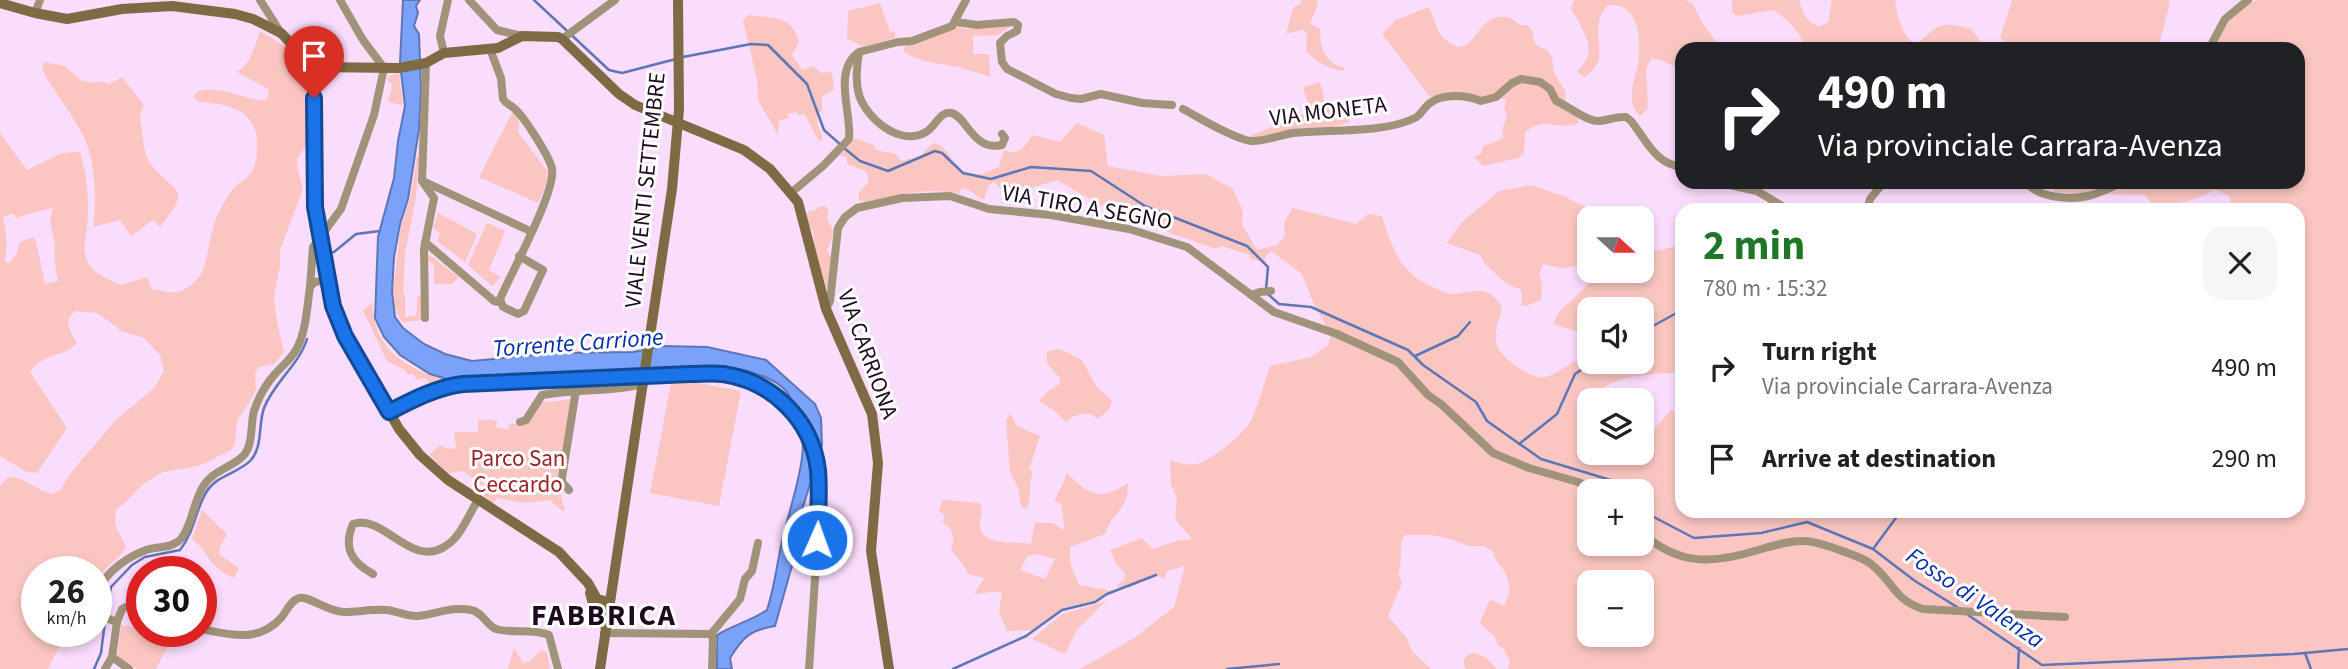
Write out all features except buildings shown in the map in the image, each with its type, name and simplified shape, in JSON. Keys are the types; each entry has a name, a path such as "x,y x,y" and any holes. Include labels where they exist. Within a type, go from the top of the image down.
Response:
{"main road":[{"name":"VIALE VENTI SETTEMBRE","path":"600,669 666,237 678,124 678,0"},
{"path":"0,3 67,19 159,3 235,14 253,19 281,33 311,67 316,128 314,198 327,280 333,306 345,336 389,412 411,445 433,468 559,552 588,583 597,599 609,602"},
{"path":"311,67 399,68 424,63 444,52 501,47 522,36 564,38"},
{"name":"VIA CARRIONA","path":"564,38 619,94 635,106 744,150 770,169 798,202 826,309 872,414 878,463 871,551 889,669"},
{"path":"588,583 611,590"},
{"path":"588,583 596,615 605,629"}],"street":[{"path":"35,13 40,0"},
{"path":"260,0 281,33"},
{"path":"115,622 101,614 96,606 97,596 112,571 147,550 174,545 179,541 185,533 204,484 213,475 242,457 247,450 255,409 273,376 298,347 310,287 312,252 341,209 374,115 384,68 363,40 340,0"},
{"path":"444,52 440,36 448,0"},
{"path":"469,0 498,30 522,36"},
{"path":"564,38 615,0"},
{"path":"792,192 838,151 850,135 845,90 846,75 852,57 859,52 898,41 912,40 952,26 966,0"},
{"path":"2213,42 2225,19 2248,0"},
{"path":"956,22 1014,22 1018,25 1017,31 1000,43 1002,62 1007,69 1056,94 1081,99 1092,95 1114,95 1142,103 1172,105"},
{"path":"490,49 501,78 503,99 517,110 552,167 546,198 499,302"},
{"path":"859,52 857,78 860,99 881,125 892,133 923,133 944,114 949,113 959,117 974,137 984,142 998,147 1005,138 1002,134"},
{"path":"424,63 422,181 434,198 425,242 425,318"},
{"name":"VIA MONETA","path":"1183,109 1208,123 1253,141 1281,135 1351,131 1392,124 1417,117 1432,100 1452,96 1472,97 1481,101 1496,97 1521,79 1539,82 1550,89 1556,101 1570,106 1588,119 1598,121 1626,117 1656,155 1667,165 1675,166"},
{"path":"422,181 530,232"},
{"path":"1748,189 1757,191 1777,203"},
{"path":"2031,189 2049,195 2087,197 2107,189"},
{"name":"VIA TIRO A SEGNO","path":"826,309 832,289 838,228 850,211 857,208 902,198 936,196 960,198 989,209 1051,215 1129,229 1179,243 1255,293 1274,312 1337,334 1398,362 1428,395 1493,453 1529,468 1577,481"},
{"path":"425,242 503,307 522,313 542,273 541,267 519,256"},
{"path":"310,287 315,282 327,280"},
{"path":"1255,293 1271,291"},
{"path":"389,412 449,386 463,384 690,374 722,374 743,379 782,401 803,424 809,437 818,477 809,669"},
{"path":"520,422 527,418 540,396 576,390 622,390 644,384"},
{"path":"569,490 562,478 576,390"},
{"path":"373,574 364,569 348,547 347,540 353,524 366,523 411,548 430,552 447,546 453,540 478,500"},
{"path":"1654,543 1686,559 1705,560 1806,541 1859,557 1872,564 1906,603 1923,609 2065,617"},
{"path":"711,634 740,599 745,579 752,571 758,543"},
{"path":"217,632 239,636 262,632 282,617 300,597 309,598 333,611 344,612 389,610 415,616 452,608 466,609 475,610 493,628 549,635 558,669"},
{"path":"105,669 112,657 115,622 122,609 126,608"},
{"path":"605,629 711,634"},
{"path":"711,634 712,669"},
{"path":"112,657 129,669"}],"green space":[{"path":"1300,0 1316,0 1318,5 1310,23 1320,29 1325,54 1334,63 1346,68 1343,70 1323,65 1306,51 1307,35 1304,29 1286,34 1293,8 1301,3"},
{"path":"1574,0 1685,0 1693,4 1716,42 1675,42 1675,67 1651,59 1646,68 1648,108 1641,116 1633,105 1632,98 1639,44 1632,16 1618,6 1608,5 1601,14 1598,61 1585,77 1577,72 1587,58 1588,46 1571,9"},
{"path":"1732,0 1799,0 1806,16 1819,27 1828,22 1832,0 1895,0 1903,30 1912,42 1803,42 1795,29 1773,10 1737,16 1732,12"},
{"path":"2012,0 2170,2 2160,42 2006,42 2000,38"},
{"path":"2256,0 2348,0 2348,669 1508,669 1510,662 1504,649 1480,623 1489,601 1504,606 1510,590 1506,573 1492,551 1484,546 1468,546 1432,535 1405,535 1401,544 1398,573 1402,583 1388,616 1407,638 1412,651 1431,669 1080,669 1134,638 1174,607 1185,566 1167,571 1164,579 1155,574 1130,588 1116,587 1124,580 1125,573 1117,565 1110,550 1142,538 1152,549 1192,539 1176,518 1177,498 1171,485 1170,460 1197,464 1228,445 1249,424 1270,366 1311,357 1328,345 1331,335 1302,274 1271,251 1265,262 1250,259 1250,255 1221,246 1216,249 1116,214 1057,180 1017,192 1003,192 994,182 989,185 984,199 962,188 959,194 924,191 865,202 859,200 859,192 869,182 866,171 847,164 847,158 840,155 856,138 873,145 876,150 896,154 901,161 920,156 933,143 944,149 960,170 974,177 999,167 1004,150 1018,151 1033,135 1060,142 1077,123 1104,135 1108,166 1162,176 1206,174 1233,189 1243,212 1242,224 1257,250 1277,245 1285,236 1284,222 1293,208 1356,224 1368,214 1382,216 1394,250 1405,268 1413,275 1450,294 1479,291 1491,294 1502,308 1496,332 1497,346 1518,368 1540,377 1557,372 1577,360 1577,374 1654,374 1654,297 1577,297 1577,332 1553,324 1559,312 1588,284 1654,284 1654,249 1675,247 1675,373 1628,378 1602,388 1577,388 1577,465 1654,465 1654,429 1671,410 1675,411 1675,518 2305,518 2305,203 2230,203 2230,197 2215,189 2305,189 2305,42 2217,42 2230,20"},
{"path":"880,3 890,32 895,31 895,38 863,47 847,38 848,11"},
{"path":"1428,7 1443,37 1453,45 1461,47 1495,18 1507,17 1519,25 1527,25 1532,30 1535,44 1548,51 1552,58 1554,73 1565,91 1566,106 1577,116 1579,123 1531,127 1525,132 1524,154 1518,158 1483,166 1474,157 1482,153 1482,147 1503,138 1502,131 1507,115 1504,108 1506,101 1431,98 1382,34 1396,20"},
{"path":"748,15 786,22 796,33 799,42 792,55 802,70 813,66 821,73 832,72 834,89 822,97 822,111 817,114 817,123 823,139 820,141 805,114 797,115 796,112 779,121 778,135 758,100 757,79 743,21"},
{"path":"1013,25 998,35 973,36 973,54 989,54 990,77 922,60 903,51 907,44 958,27 968,29"},
{"path":"1945,25 1972,29 1980,42 1918,42"},
{"path":"260,31 286,47 308,79 312,117 310,140 297,159 303,189 280,250 274,297 284,352 274,364 259,367 255,373 256,388 237,421 235,443 231,450 199,466 163,472 142,485 116,509 115,525 126,546 112,564 112,556 21,556 21,647 59,647 48,669 0,669 0,486 8,477 20,479 53,494 60,490 73,470 116,420 154,388 164,371 160,355 144,338 122,331 97,313 75,311 69,323 77,343 46,358 30,372 67,428 37,473 27,472 0,456 0,133 27,170 62,153 80,152 88,201 85,251 93,269 121,285 148,277 151,289 182,291 202,273 219,211 231,192 252,171 257,155 256,135 248,117 232,107 199,102 193,97 198,91 214,90 262,101 267,99 268,89 237,72 254,49","holes":["53,208 50,222 55,244 54,259 58,281 45,284 33,237 20,242 16,255 9,263 5,261 7,241 3,217 13,213 16,218"]},
{"path":"44,62 65,66 80,80 94,83 101,81 110,84 122,77 144,105 140,121 146,156 158,173 177,191 178,196 171,213 160,227 153,220 131,236 120,220 93,227 94,181 88,146 46,77 42,69"},
{"path":"399,73 403,105 388,102 392,85 387,79"},
{"path":"1320,82 1326,105 1347,100 1350,122 1329,128 1294,130 1252,138 1252,135 1310,111 1303,87"},
{"path":"513,111 519,119 518,132 548,172 538,203 479,177"},
{"path":"417,156 416,197 405,253 403,295 405,317 416,316 418,296 421,296 423,320 402,322 394,307 393,292 401,225 410,199"},
{"path":"1531,185 1583,206 1577,206 1577,266 1561,268 1543,264 1539,274 1542,284 1541,300 1526,306 1521,305 1520,289 1508,285 1485,264 1480,255 1447,243 1462,222 1499,191"},
{"path":"2053,189 2095,189 2082,194 2055,192"},
{"path":"2122,189 2215,189 2192,200 2176,203 2151,203 2145,195 2107,194"},
{"path":"820,206 829,210 827,219 834,231 827,251 831,256 830,280 826,289 815,250 813,231 805,219 809,211"},
{"path":"438,213 477,234 465,262 437,241 440,233 433,228"},
{"path":"487,223 505,231 489,270 501,277 492,286 468,265"},
{"path":"429,255 459,277 452,284 434,284 434,265 427,259"},
{"path":"372,303 379,333 394,355 417,370 446,380 432,385 425,378 418,380 387,361 363,311"},
{"path":"1059,349 1082,360 1096,386 1112,401 1108,411 1097,419 1092,414 1085,414 1066,422 1039,401 1048,391 1060,384 1059,377 1047,363 1047,351"},
{"path":"672,378 741,391 719,506 650,493"},
{"name":"Parco San Ceccardo","path":"573,399 561,470 561,498 565,509 562,511 550,500 525,503 497,498 492,504 485,500 483,486 463,471 449,473 429,455 440,445 449,449 456,448 454,432 478,432 478,419 497,421 496,428 508,429 509,424 522,424 538,403"},
{"path":"1010,413 1017,426 1040,436 1029,469 1033,471 1028,504 1024,509 1010,471 1006,421"},
{"path":"1066,473 1088,491 1102,494 1128,483 1126,499 1105,534 1070,547 1070,563 1079,585 1113,591 1097,600 1064,608 1035,630 1007,631 999,612 1002,591 974,594 984,578 968,574 951,548 953,534 943,523 945,516 939,511 943,500 980,503 982,532 992,540 1031,544 1035,523 1054,523 1065,531 1061,504 1054,501","holes":["1034,554 1055,559 1045,579 1020,570 1027,557"]},
{"path":"202,510 227,534 219,548 220,555 239,568 234,578 217,568 217,556 207,556 192,539"},
{"path":"1106,601 1077,630 1065,654 1032,639 1061,615"},
{"path":"121,625 126,626 126,647 167,647 156,669 137,669 117,657"},
{"path":"514,648 523,663 530,661 541,650 547,653 550,669 508,669"},
{"path":"1476,653 1497,669 1466,669 1465,657"}],"water":[{"path":"403,0 420,0 416,6 418,13 414,26 419,34 421,89 419,129 408,199 394,257 392,292 395,317 403,328 424,344 445,354 472,361 557,353 633,352 663,346 707,347 766,360 815,404 821,418 822,445 803,507 800,537 775,626 753,632 743,640 730,658 732,669 717,669 717,635 767,610 800,472 802,438 792,400 784,389 767,378 744,370 722,367 447,379 430,374 400,355 384,337 375,318 378,237 394,178 405,106 400,63"}],"waterway":[{"name":"Fosso di Valenza","path":"534,0 609,70 622,73 676,59"},
{"name":"Fosso di Valenza","path":"683,57 751,44 768,45 807,84 824,130 841,145"},
{"name":"Fosso di Valenza","path":"844,148 860,161 888,171 935,151 942,153 963,173 991,179 1031,167 1091,171 1145,206 1247,246 1268,267 1266,290"},
{"path":"327,253 334,252 356,234 380,231"},
{"name":"Fosso di Valenza","path":"1268,294 1279,304 1311,307 1408,350 1423,365 1476,402 1487,421 1541,459 1607,479"},
{"path":"1654,325 1675,314"},
{"path":"1415,356 1458,336 1470,322"},
{"path":"112,586 132,565 145,557 180,550 207,491 216,481 240,468 255,454 262,415 268,399 298,357 307,339"},
{"path":"1519,444 1557,414 1577,373"},
{"name":"Fosso di Valenza","path":"1654,517 1694,538 1761,533 1807,522 1873,549 1915,581 1957,607"},
{"path":"1873,549 1896,518"},
{"path":"953,669 1026,636 1062,610 1095,602 1107,594 1156,575"},
{"name":"Fosso di Valenza","path":"1968,615 2042,665 2294,654 2348,649"},
{"path":"94,669 102,647"},
{"path":"2018,669 2019,648"},
{"path":"2305,653 2311,669"},
{"path":"1227,669 1279,664"}],"district":[{"name":"FABBRICA","path":"604,615"}],"route":[{"path":"314,98 314,198 333,306 345,336 389,412 432,392 463,384 690,374 722,374 743,379 782,401 803,424 809,437 814,450 819,486 817,540"}],"water label":[{"name":"Torrente Carrione","path":"578,343"}]}
